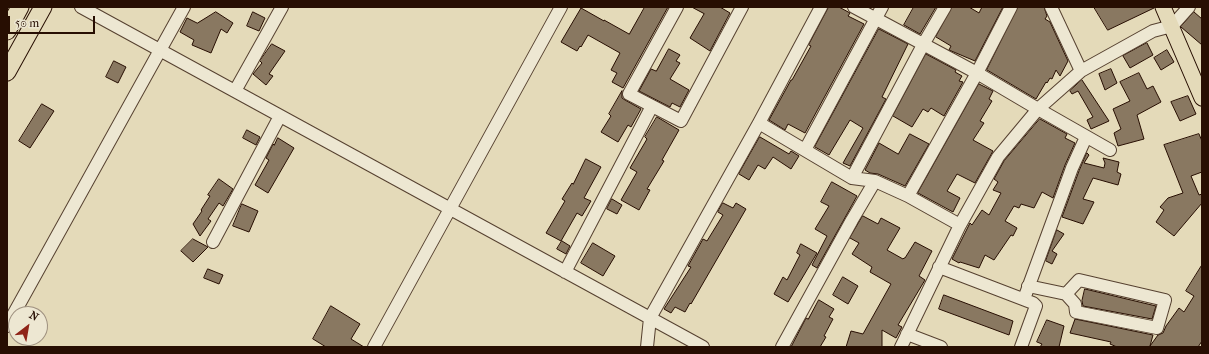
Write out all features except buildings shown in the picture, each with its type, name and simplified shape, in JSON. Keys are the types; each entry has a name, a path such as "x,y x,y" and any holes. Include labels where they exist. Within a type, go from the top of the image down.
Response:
{"highway":[{"path":"7,30 20,7"},
{"path":"7,72 43,7"}],"main road":[{"path":"1163,7 1202,98"}],"street":[{"path":"81,7 703,347"},
{"path":"7,326 184,7"},
{"path":"235,91 282,7"},
{"path":"374,347 561,7"},
{"path":"677,7 629,94 681,121 742,7"},
{"path":"647,347 650,318 822,7"},
{"path":"854,7 924,43 1110,150"},
{"path":"805,150 882,7"},
{"path":"852,178 924,43 945,7"},
{"path":"908,196 977,73 1011,7"},
{"path":"1051,7 1081,71"},
{"path":"901,347 960,225 998,157 1038,109 1081,71 1153,31 1172,26 1189,7"},
{"path":"565,272 652,106"},
{"path":"213,242 280,116"},
{"path":"759,123 852,178 875,181 908,196 960,225"},
{"path":"1024,299 1072,168 1086,137"},
{"path":"782,347 875,181"},
{"path":"939,267 1033,303 1036,306 1021,347"},
{"path":"1028,286 1066,294 1075,304 1076,312 1157,328 1165,300 1079,280 1066,294"},
{"path":"907,334 941,347"}]}
